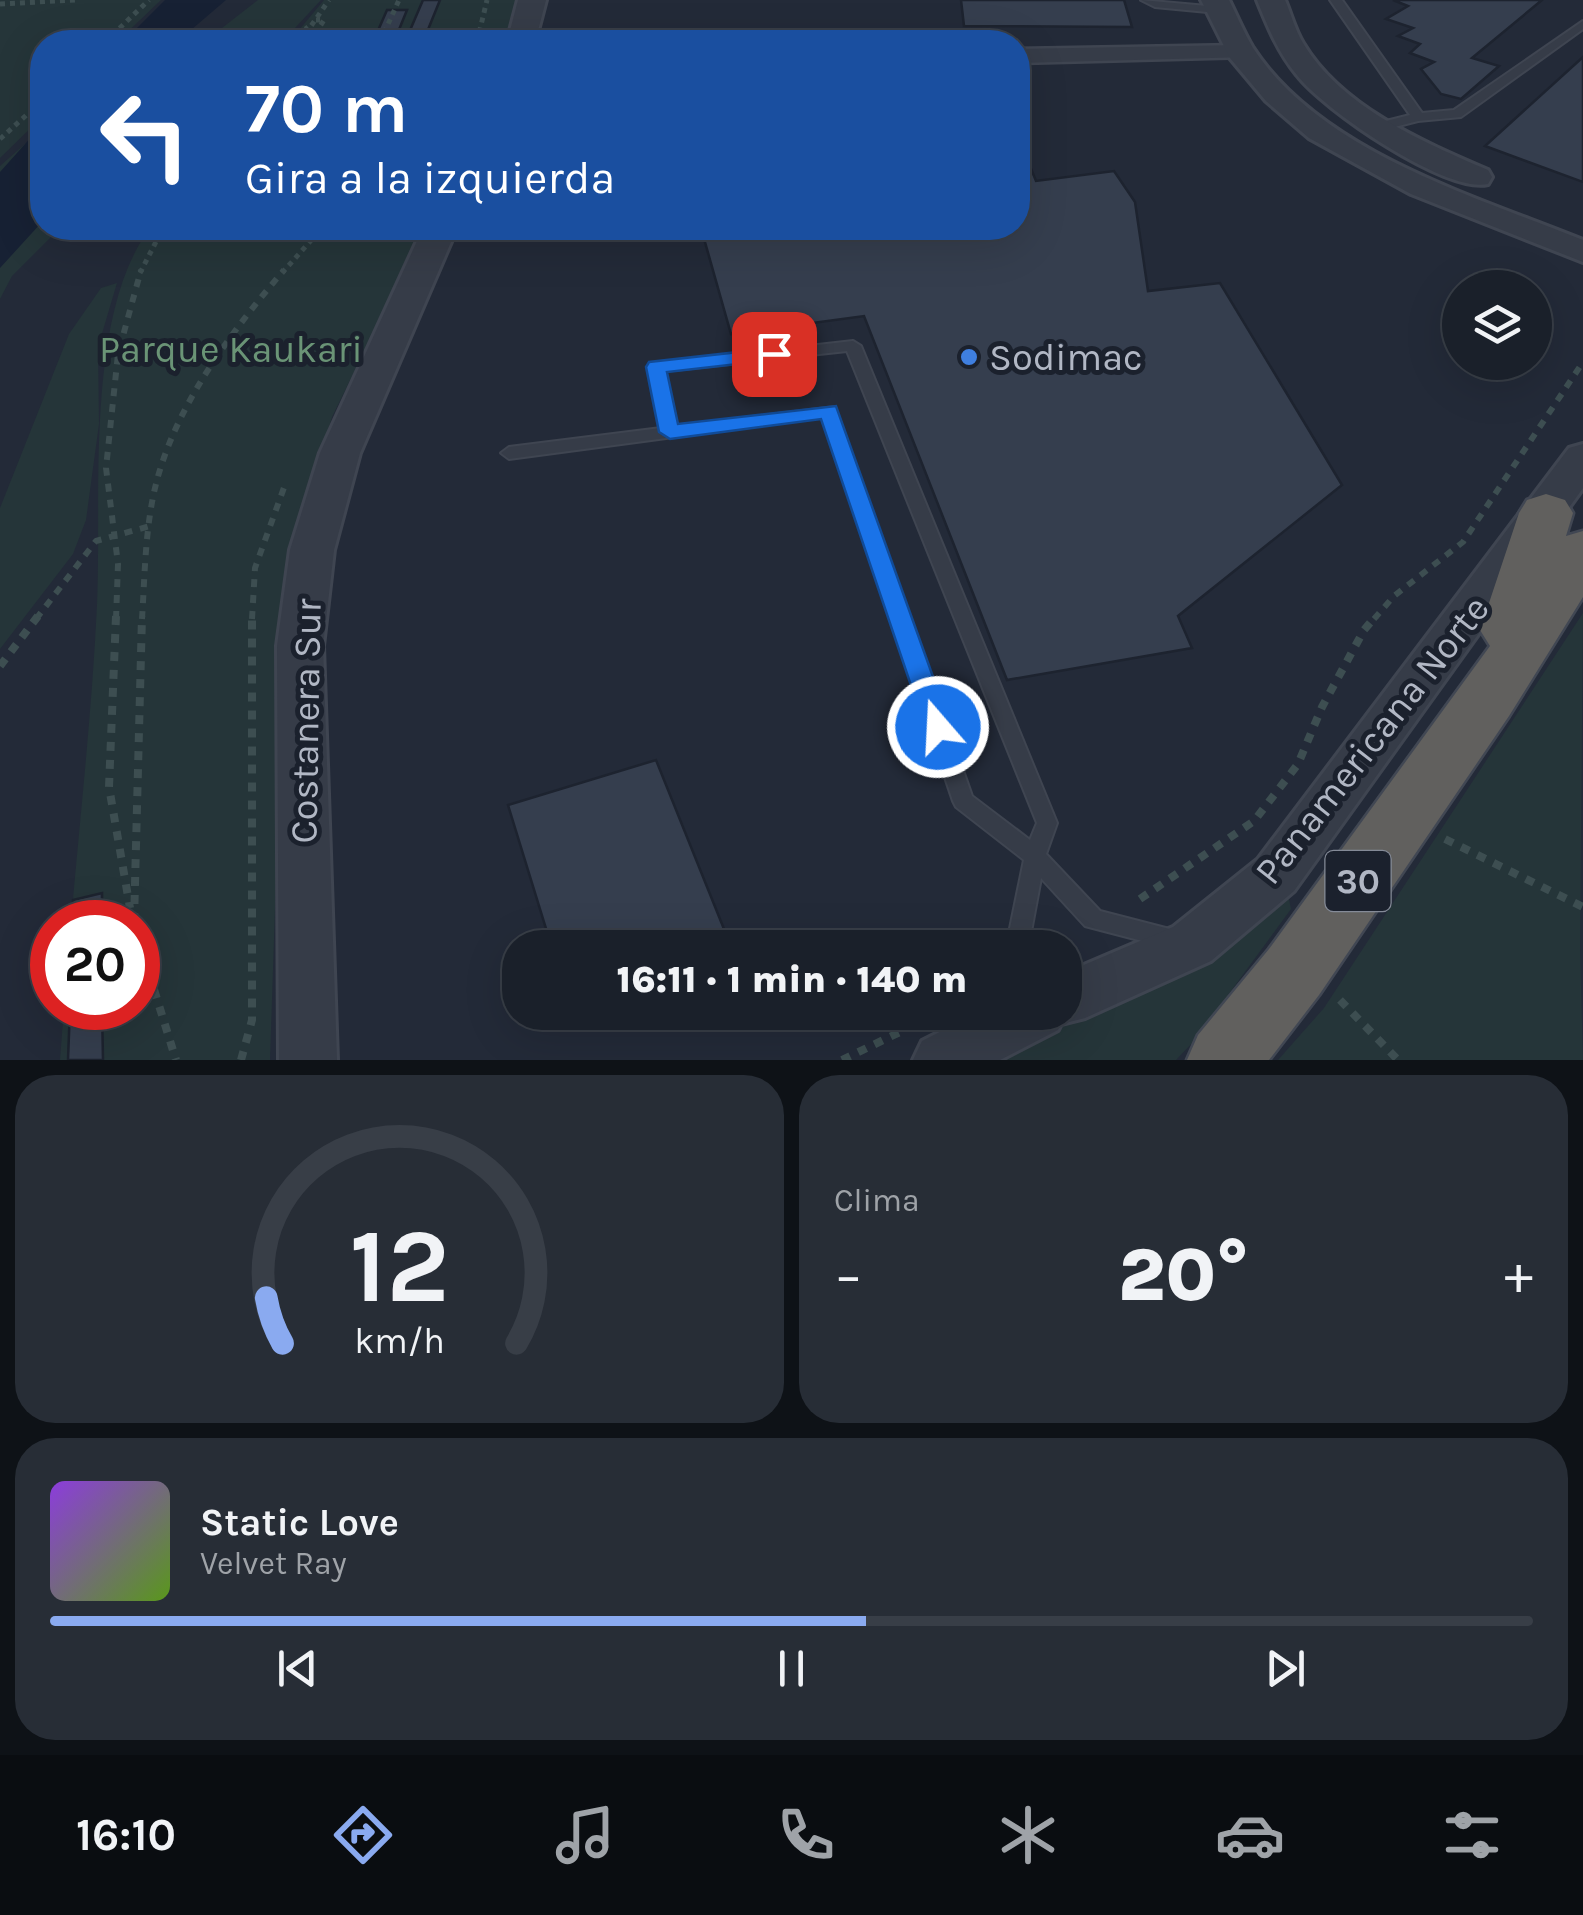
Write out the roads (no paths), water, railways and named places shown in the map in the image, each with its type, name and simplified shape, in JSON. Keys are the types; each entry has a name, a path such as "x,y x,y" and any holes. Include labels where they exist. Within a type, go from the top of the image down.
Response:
{"highway":[{"name":"Panamericana Norte","path":"1224,1060 1294,972 1486,699 1564,532"}],"street":[{"path":"524,30 532,0"},
{"path":"1272,0 1291,48 1302,64 1379,127 1446,164 1583,252"},
{"path":"1216,5 1241,52 1285,101 1336,140 1381,167 1512,208 1583,220"},
{"path":"1030,47 1241,52"},
{"name":"Costanera Sur","path":"308,1060 300,646 312,550 340,453 435,240"},
{"name":"Panamericana Norte","path":"1082,993 1192,944 1276,875 1564,532 1583,458"},
{"path":"924,1044 973,1030"}],"lane":[{"path":"1147,0 1155,4 1216,5"},
{"path":"1336,0 1418,117"},
{"path":"1379,127 1418,117 1457,114 1583,24"},
{"path":"670,432 656,367 853,346 1047,823 1035,856 1021,930"},
{"path":"509,453 828,411 963,801 1035,856 1093,918 1192,944"}],"water":[{"path":"165,0 226,0 191,30 135,30"},
{"path":"30,138 30,235 0,268 0,172"}],"place":[{"name":"Sodimac","path":"969,357"}],"park label":[{"name":"Parque Kaukari","path":"231,349"}]}
